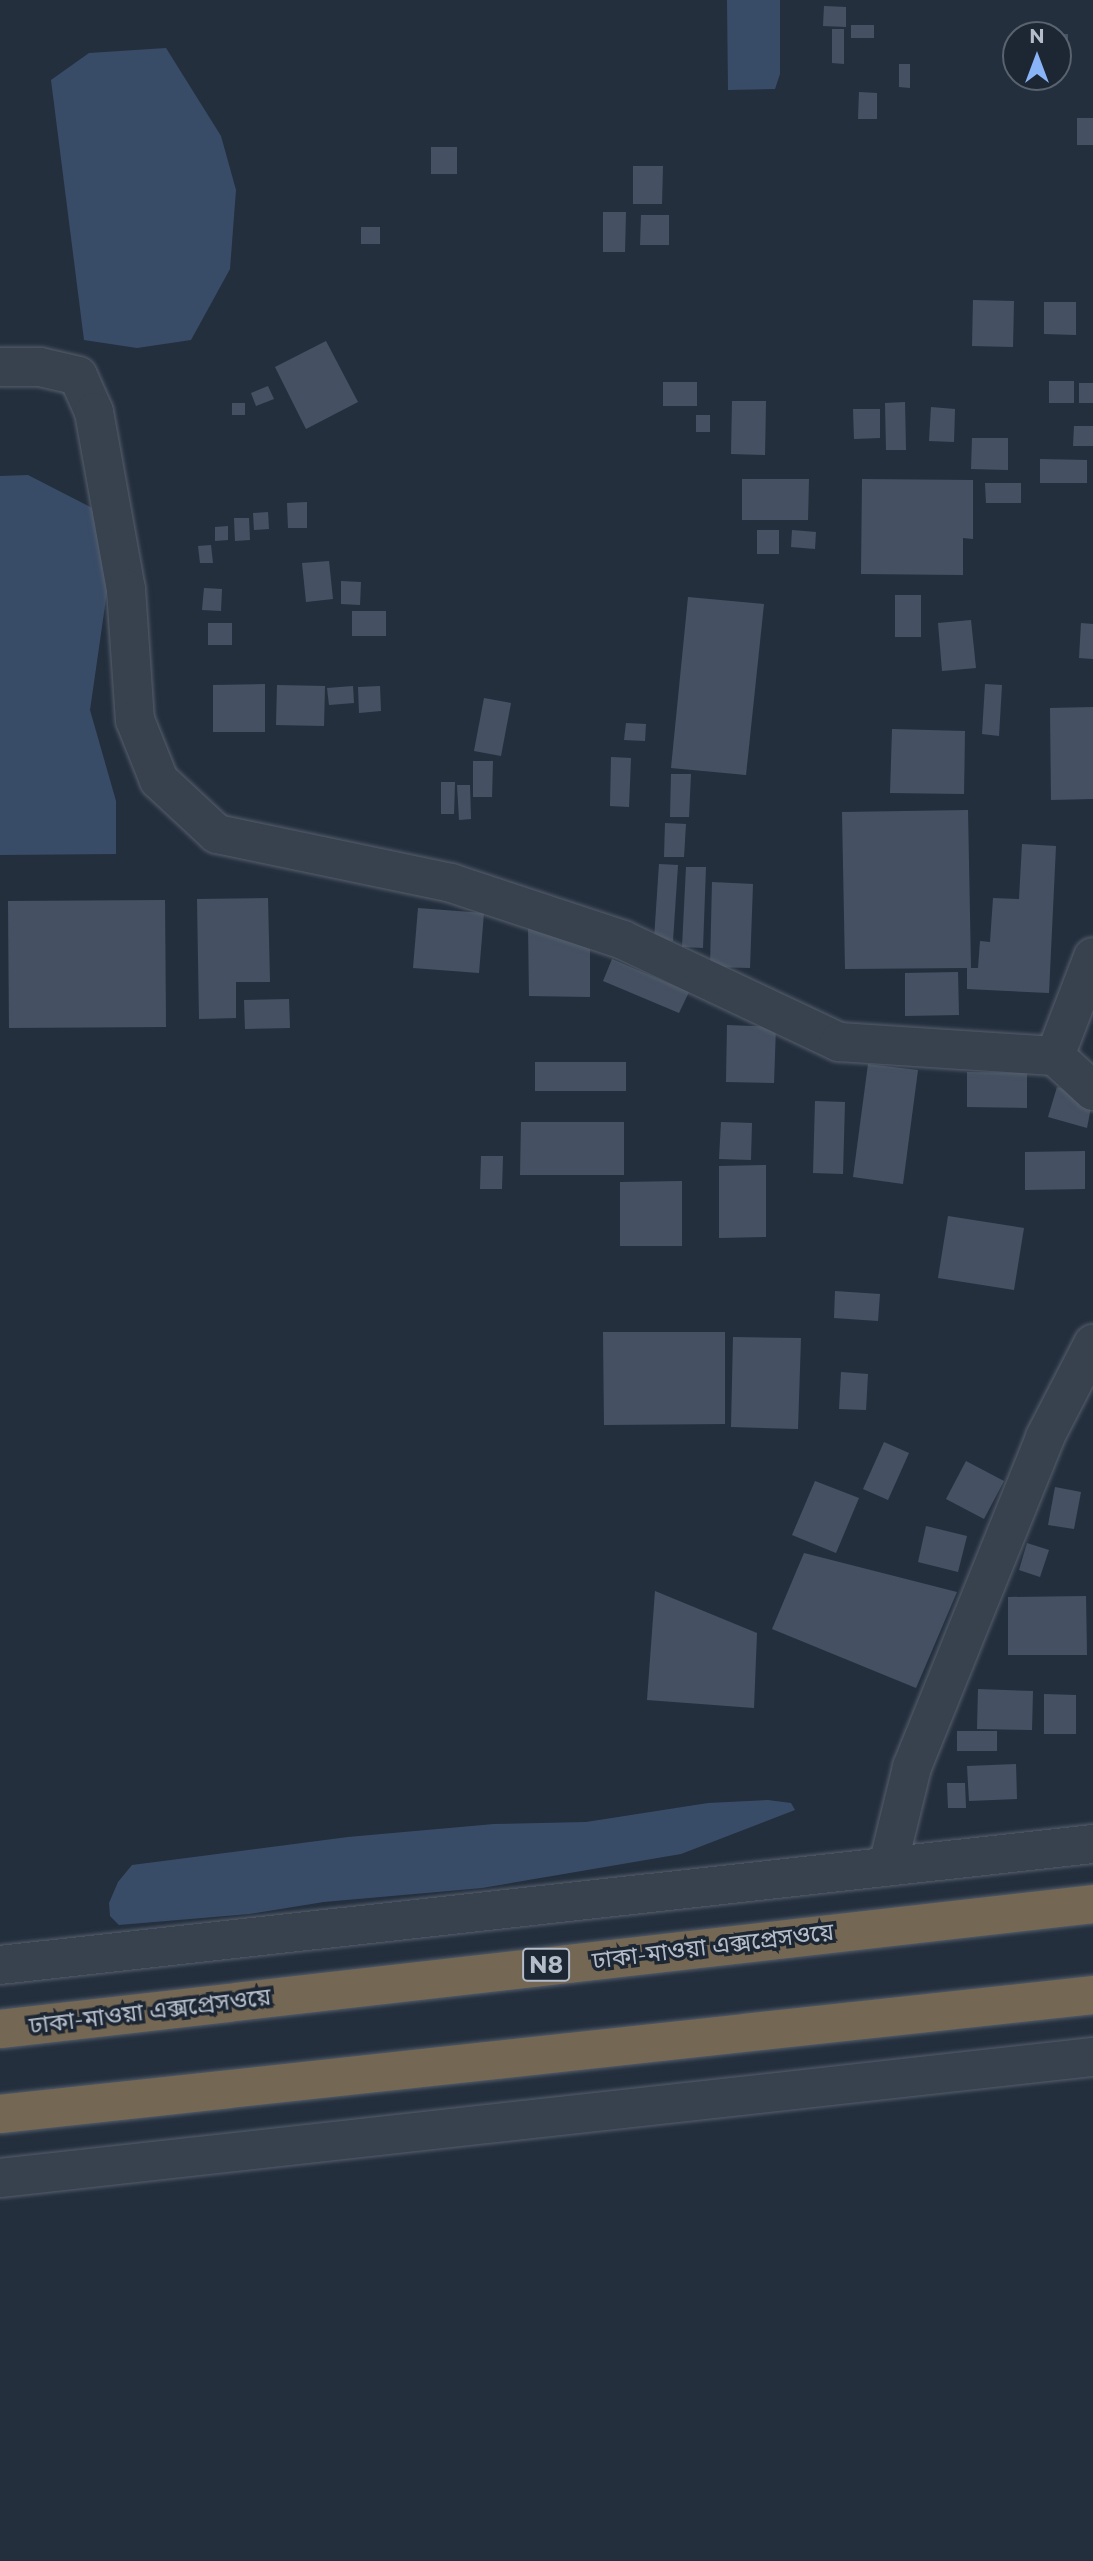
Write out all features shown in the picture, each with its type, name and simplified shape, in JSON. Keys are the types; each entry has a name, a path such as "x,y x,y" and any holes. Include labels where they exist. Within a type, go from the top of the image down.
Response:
{"highway":[{"name":"ঢাকা-মাওয়া এক্সপ্রেসওয়ে","path":"0,2029 1093,1905"},
{"path":"0,2114 1093,1995"}],"street":[{"path":"0,367 40,367 78,376 94,412 126,589 135,720 159,780 217,834 451,883 623,940 839,1042 1055,1056 1093,1091"},
{"path":"1055,1056 1093,957"},
{"path":"888,1865 912,1767 1045,1437 1093,1344"},
{"path":"0,1965 1093,1844"},
{"path":"0,2178 1093,2057"}],"water":[{"path":"727,0 780,0 780,74 775,89 728,90"},
{"path":"166,48 221,136 236,190 230,269 191,340 137,348 84,340 51,80 89,53"},
{"path":"28,475 102,513 108,585 90,710 116,801 116,854 0,855 0,476"},
{"path":"768,1800 791,1803 795,1810 681,1854 482,1888 324,1902 249,1914 119,1925 110,1916 109,1903 118,1882 132,1865 348,1837 494,1824 586,1822 708,1803"}],"building":[{"path":"824,6 846,7 846,27 823,26"},
{"path":"851,25 874,25 874,38 851,38"},
{"path":"832,29 844,29 844,64 832,63"},
{"path":"899,64 910,64 910,88 899,87"},
{"path":"859,92 877,93 877,119 858,119"},
{"path":"1077,118 1093,118 1093,145 1077,145"},
{"path":"431,147 457,147 457,174 431,174"},
{"path":"633,166 663,166 662,204 633,204"},
{"path":"603,212 626,212 625,252 603,252"},
{"path":"641,215 669,215 669,245 640,245"},
{"path":"361,227 380,227 380,244 361,244"},
{"path":"973,300 1014,301 1013,347 972,346"},
{"path":"1044,302 1076,302 1076,335 1044,334"},
{"path":"326,341 358,402 306,429 275,367"},
{"path":"1049,381 1074,381 1074,403 1049,403"},
{"path":"663,382 697,382 697,406 663,406"},
{"path":"1079,383 1093,383 1093,403 1079,403"},
{"path":"268,386 274,399 256,406 251,393"},
{"path":"732,401 766,401 765,455 731,454"},
{"path":"905,402 906,450 886,450 885,403"},
{"path":"232,403 245,403 245,415 232,415"},
{"path":"931,407 955,409 954,442 929,441"},
{"path":"853,409 880,409 880,438 854,439"},
{"path":"696,415 710,415 710,432 696,432"},
{"path":"1074,426 1093,426 1093,446 1073,446"},
{"path":"972,438 1008,438 1008,470 971,469"},
{"path":"1040,459 1087,460 1087,483 1040,483"},
{"path":"742,479 809,479 808,520 742,520"},
{"path":"862,479 973,480 973,539 963,538 963,575 861,574"},
{"path":"985,483 1021,483 1021,503 986,503"},
{"path":"307,502 307,528 288,528 287,503"},
{"path":"268,512 269,529 254,530 253,513"},
{"path":"234,518 249,518 250,540 235,541"},
{"path":"228,526 228,540 215,541 215,527"},
{"path":"757,530 779,530 779,554 757,554"},
{"path":"792,530 816,532 815,549 791,547"},
{"path":"211,545 213,563 200,563 198,546"},
{"path":"329,561 333,599 306,602 302,563"},
{"path":"341,581 361,582 360,605 341,604"},
{"path":"204,588 222,589 221,611 202,610"},
{"path":"895,595 921,595 921,637 895,637"},
{"path":"688,597 764,604 746,775 671,768"},
{"path":"352,611 386,611 386,636 352,636"},
{"path":"971,620 976,668 942,671 938,623"},
{"path":"208,623 232,623 232,645 208,645"},
{"path":"1081,623 1093,624 1093,659 1079,658"},
{"path":"265,684 265,732 213,732 213,685"},
{"path":"985,684 1002,685 999,736 982,734"},
{"path":"277,685 325,686 324,726 276,725"},
{"path":"353,686 354,703 329,705 327,688"},
{"path":"380,686 381,711 359,713 358,687"},
{"path":"484,698 511,703 501,756 474,751"},
{"path":"1093,707 1093,799 1051,800 1050,708"},
{"path":"626,723 646,724 645,741 624,740"},
{"path":"892,729 965,731 964,794 890,793"},
{"path":"611,757 631,758 629,807 610,806"},
{"path":"473,761 493,761 492,797 473,797"},
{"path":"671,774 691,774 689,817 670,817"},
{"path":"441,782 455,782 454,814 441,814"},
{"path":"457,785 470,785 471,819 459,820"},
{"path":"968,810 971,968 978,968 980,941 990,942 993,898 1019,899 1022,844 1056,846 1049,993 967,989 967,968 845,969 842,812"},
{"path":"665,823 686,824 684,857 664,857"},
{"path":"659,864 678,865 673,941 654,939"},
{"path":"686,867 706,867 703,948 682,947"},
{"path":"712,882 753,884 750,968 710,967"},
{"path":"268,898 270,982 236,982 236,1018 199,1019 197,899"},
{"path":"165,900 166,1027 9,1028 8,901"},
{"path":"418,908 484,913 479,973 413,968"},
{"path":"528,925 590,945 590,997 529,996"},
{"path":"612,959 689,992 679,1013 603,981"},
{"path":"958,972 959,1015 905,1016 905,973"},
{"path":"289,999 290,1028 245,1029 244,1000"},
{"path":"727,1025 776,1027 774,1083 726,1082"},
{"path":"535,1062 626,1062 626,1091 535,1091"},
{"path":"868,1064 918,1070 903,1184 853,1177"},
{"path":"967,1072 1027,1073 1027,1108 967,1107"},
{"path":"1057,1087 1093,1097 1087,1128 1048,1117"},
{"path":"815,1101 845,1102 843,1174 813,1173"},
{"path":"521,1122 624,1122 624,1175 520,1175"},
{"path":"721,1122 752,1123 751,1160 719,1159"},
{"path":"1085,1151 1085,1189 1025,1190 1025,1152"},
{"path":"481,1156 503,1156 502,1189 480,1189"},
{"path":"766,1165 766,1237 719,1238 719,1166"},
{"path":"682,1181 682,1246 620,1246 620,1182"},
{"path":"948,1216 1024,1228 1014,1290 938,1278"},
{"path":"835,1291 880,1294 878,1321 834,1318"},
{"path":"603,1332 725,1332 725,1424 604,1425"},
{"path":"733,1337 801,1338 798,1429 731,1427"},
{"path":"841,1372 868,1374 866,1410 839,1409"},
{"path":"884,1442 909,1453 888,1500 863,1489"},
{"path":"966,1461 1004,1481 984,1519 946,1499"},
{"path":"815,1481 859,1498 836,1553 792,1535"},
{"path":"1055,1487 1081,1492 1074,1529 1048,1525"},
{"path":"926,1526 967,1536 958,1572 918,1562"},
{"path":"1027,1543 1049,1550 1040,1577 1019,1570"},
{"path":"804,1553 957,1592 916,1688 772,1629"},
{"path":"655,1591 757,1633 754,1708 647,1700"},
{"path":"1086,1596 1087,1655 1008,1655 1008,1597"},
{"path":"978,1689 1033,1691 1032,1730 977,1729"},
{"path":"1044,1694 1076,1695 1076,1734 1044,1734"},
{"path":"957,1731 997,1731 997,1751 957,1751"},
{"path":"1016,1764 1017,1799 969,1801 967,1766"},
{"path":"947,1783 965,1783 966,1808 948,1808"}]}
